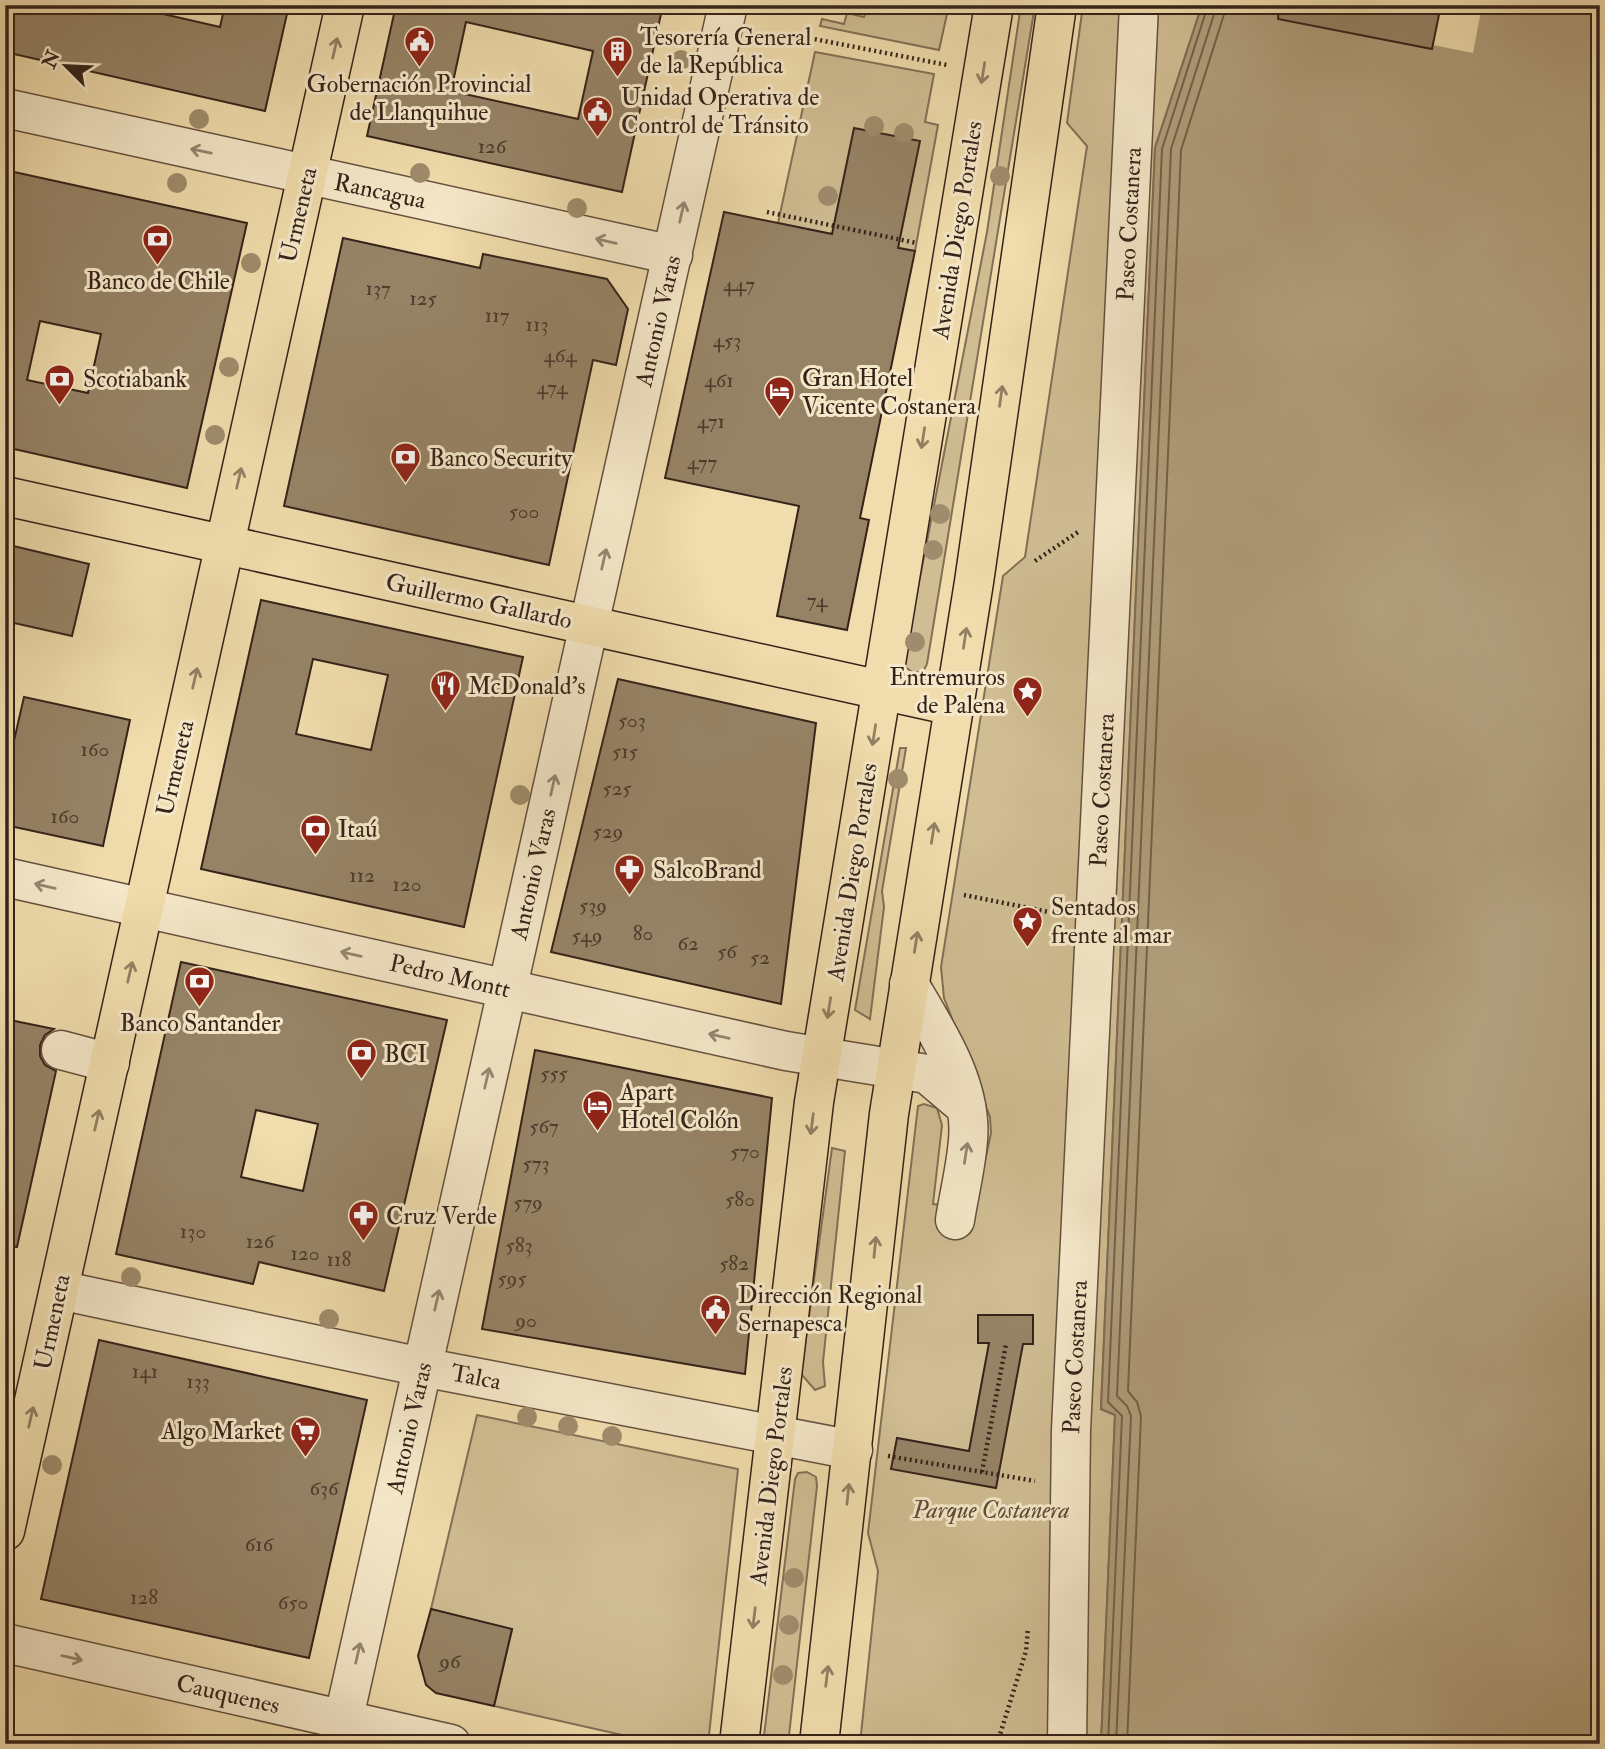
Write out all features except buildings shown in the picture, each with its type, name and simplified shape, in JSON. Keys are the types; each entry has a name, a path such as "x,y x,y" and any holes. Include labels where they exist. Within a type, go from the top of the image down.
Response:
{"main road":[{"name":"Urmeneta","path":"5,1531 345,5"},
{"name":"Avenida Diego Portales","path":"739,1744 822,1057 994,5"},
{"path":"819,1744 896,1068 953,706 1057,5"},
{"name":"Guillermo Gallardo","path":"5,496 953,706"}],"street":[{"name":"Antonio Varas","path":"341,1732 728,5"},
{"name":"Paseo Costanera","path":"1067,1744 1070,1486 1139,5"},
{"name":"Rancagua","path":"5,108 673,255"},
{"name":"Pedro Montt","path":"5,877 822,1057 927,1074 966,1107"},
{"path":"909,984 940,1037 966,1107 968,1138 955,1220"},
{"path":"61,1050 110,1063"},
{"name":"Talca","path":"59,1290 422,1367 853,1450"},
{"name":"Cauquenes","path":"5,1643 341,1732 451,1744"}],"path":[{"path":"804,37 958,67"},
{"path":"767,212 927,245"},
{"path":"964,895 1095,921"},
{"path":"982,1472 1006,1344"},
{"path":"853,1450 1070,1486"}],"green space":[{"path":"868,5 898,9 899,5 926,8 927,5 949,5 939,50 820,26 822,19 844,24 847,13 864,17"},
{"path":"1021,5 1035,5 927,664 923,672 912,672 903,665 987,232"},
{"name":"Parque Costanera","path":"1083,5 1202,5 1155,148 1101,1409 1115,1415 1101,1744 860,1744 878,1571 868,1533 918,1106 924,1104 937,1108 942,1125 933,1204 975,1208 991,1133 990,1117 944,998 941,967 1003,576 1025,557 1087,146 1067,123"},
{"path":"815,52 934,74 925,122 938,125 915,251 778,223"},
{"path":"900,748 906,748 882,891 884,907 870,1019 855,1010"},
{"path":"832,1148 845,1151 823,1362 825,1386 815,1390 802,1375 802,1368"},
{"path":"477,1415 738,1469 708,1744 662,1744 494,1706 512,1630 431,1609"},
{"path":"807,1472 816,1477 817,1486 788,1744 763,1744 795,1479 798,1473"}],"water":[{"path":"1202,5 1600,5 1600,1744 1101,1744 1115,1415 1101,1409 1155,148"}],"pier":[{"path":"1232,5 1451,5 1481,11 1473,53"}],"place":[{"name":"Gobernación Provincial de Llanquihue","path":"419,69"},
{"name":"Tesorería General de la República","path":"617,78"},
{"name":"Unidad Operativa de Control de Tránsito","path":"598,138"},
{"name":"Banco de Chile","path":"158,266"},
{"name":"Scotiabank","path":"60,406"},
{"name":"Gran Hotel Vicente Costanera","path":"779,419"},
{"name":"Banco Security","path":"406,485"},
{"name":"McDonald's","path":"445,713"},
{"name":"Entremuros de Palena","path":"1028,718"},
{"name":"Itaú","path":"315,856"},
{"name":"SalcoBrand","path":"630,897"},
{"name":"Sentados frente al mar","path":"1028,948"},
{"name":"Banco Santander","path":"200,1008"},
{"name":"BCI","path":"361,1081"},
{"name":"Apart Hotel Colón","path":"597,1133"},
{"name":"Cruz Verde","path":"363,1243"},
{"name":"Dirección Regional Sernapesca","path":"715,1336"},
{"name":"Algo Market","path":"305,1458"}]}
